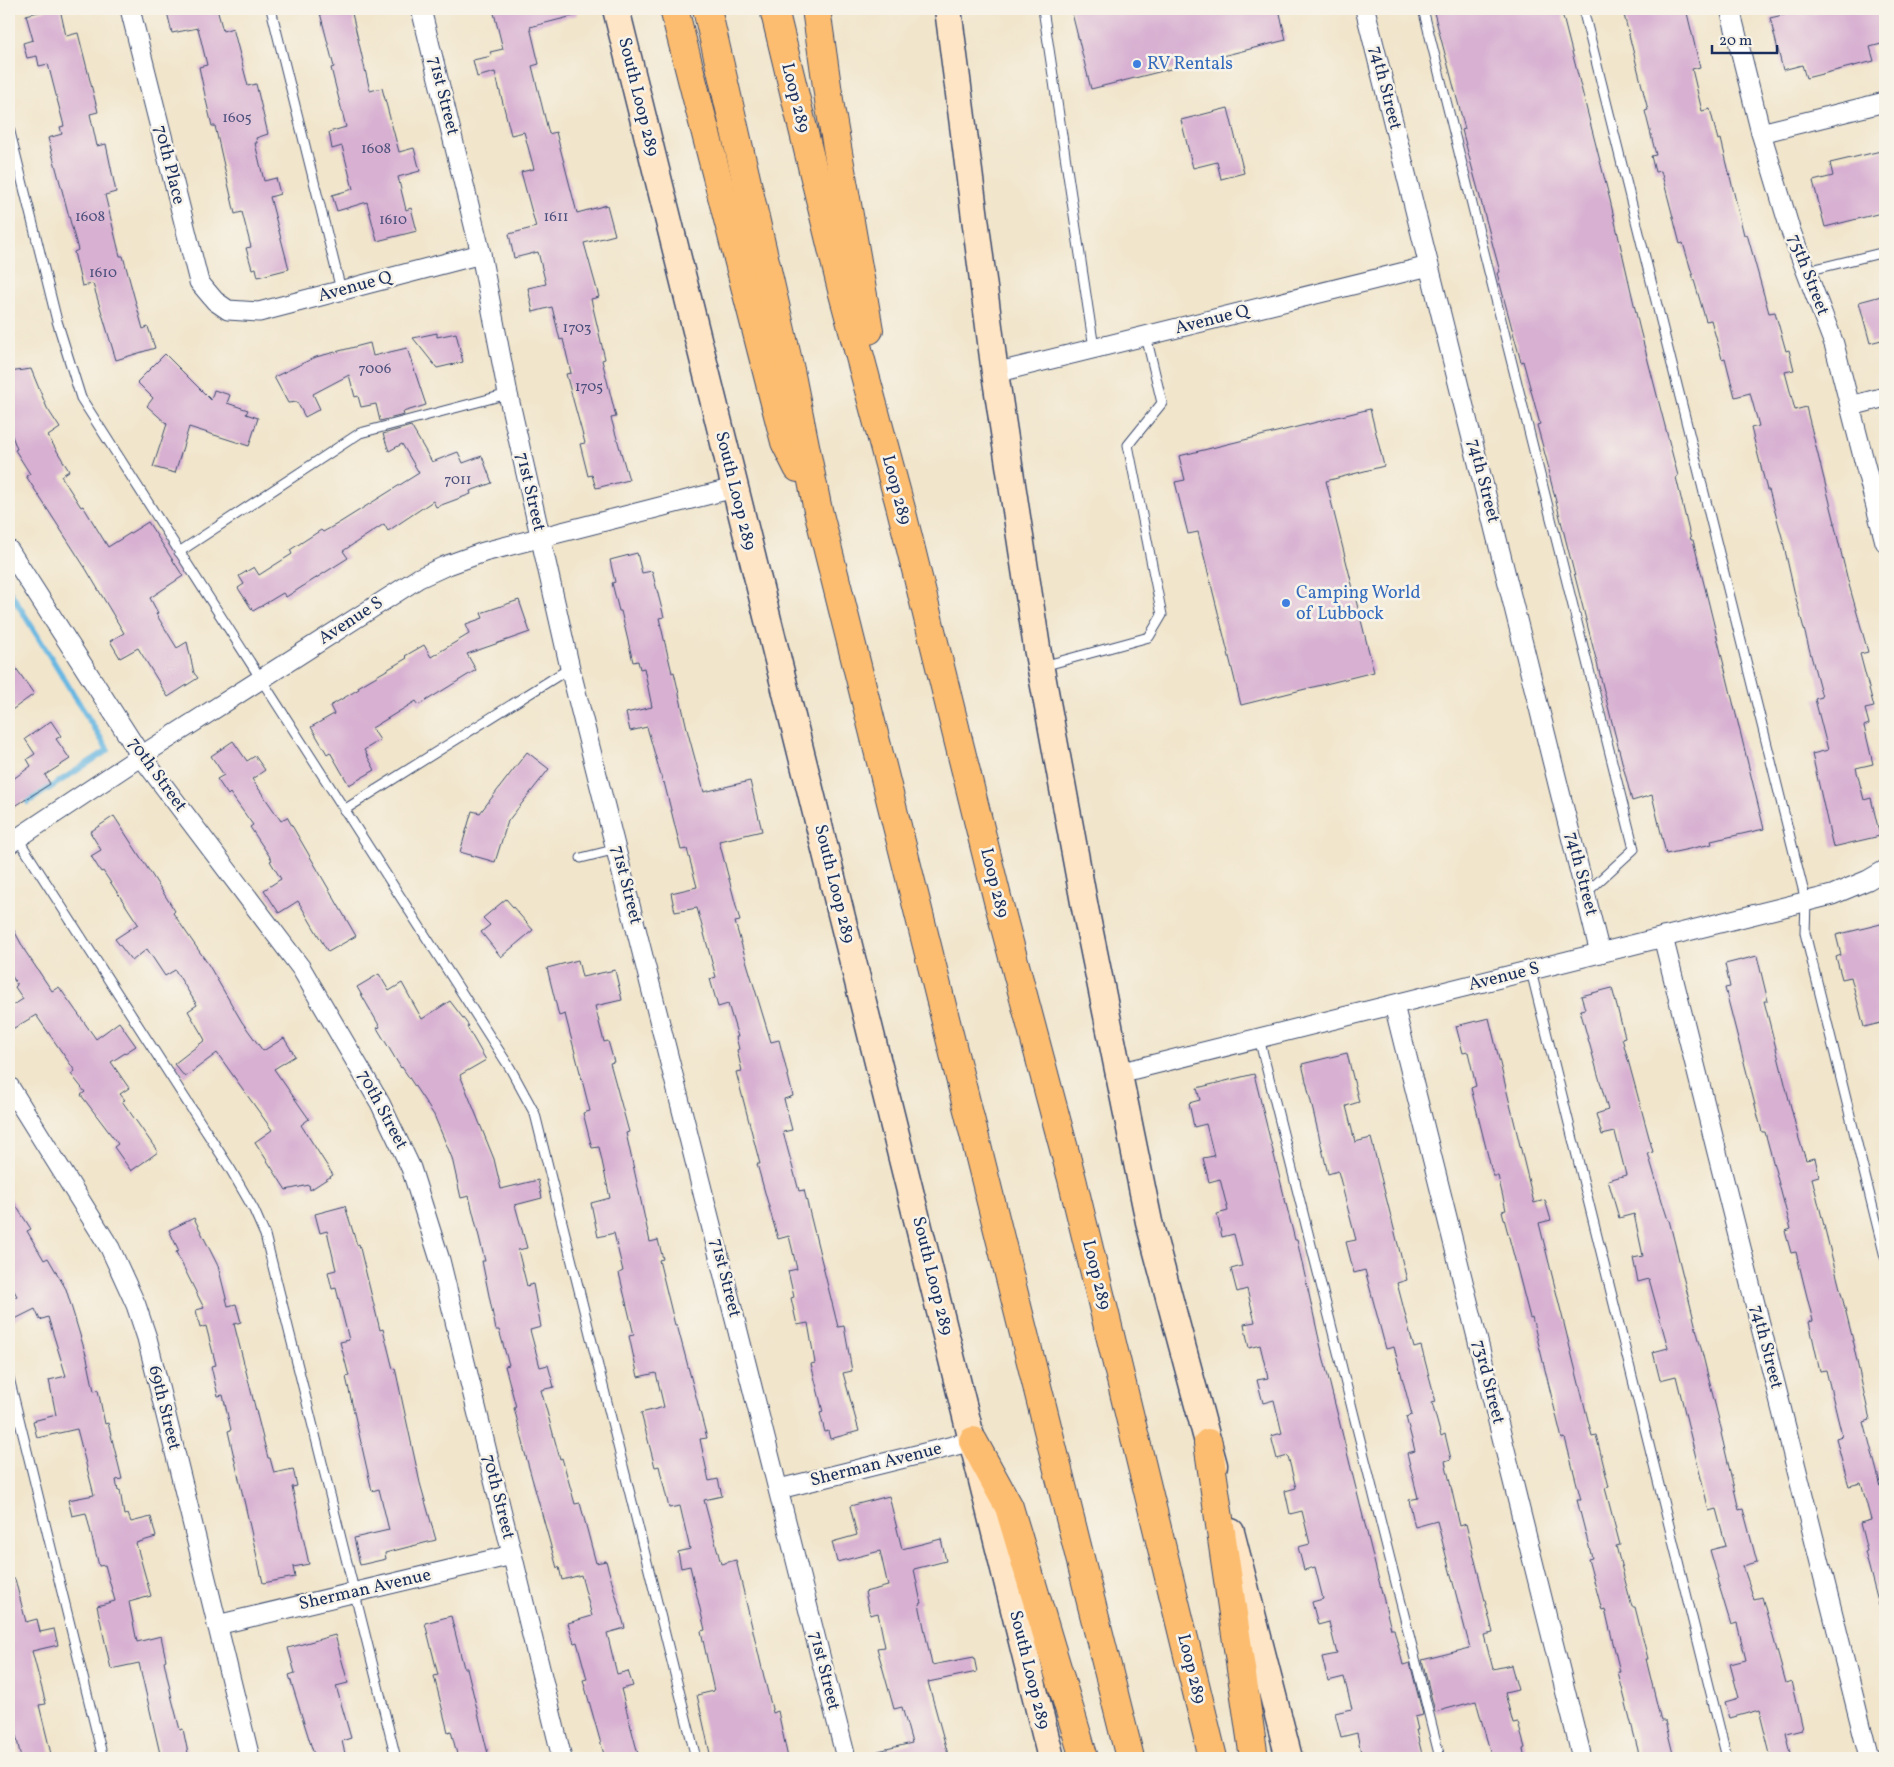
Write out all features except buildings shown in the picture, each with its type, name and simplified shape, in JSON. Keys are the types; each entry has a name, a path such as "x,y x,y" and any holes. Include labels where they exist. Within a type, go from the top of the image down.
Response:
{"highway":[{"path":"674,9 785,442 817,506"},
{"path":"707,9 790,370 817,506 1130,1758"},
{"name":"Loop 289","path":"774,9 842,290 901,509 998,901 1072,1179 1213,1758"},
{"path":"816,9 830,107 901,509"},
{"path":"973,1441 1009,1507 1084,1758"},
{"path":"1208,1443 1254,1758"}],"main road":[{"name":"South Loop 289","path":"616,9 1051,1758"},
{"path":"948,9 995,373 1015,510 1083,898 1150,1222 1289,1758"}],"street":[{"name":"70th Place","path":"130,9 199,282 215,301 228,310"},
{"name":"71st Street","path":"421,9 481,254 508,394 570,668 846,1758"},
{"name":"74th Street","path":"1365,9 1600,953"},
{"name":"75th Street","path":"1730,9 1761,133 1790,229 1834,344 1885,542"},
{"path":"1761,133 1885,102"},
{"name":"Avenue Q","path":"228,310 259,312 481,254"},
{"name":"Avenue Q","path":"995,373 1429,266"},
{"path":"1851,406 1885,397"},
{"name":"Avenue S","path":"12,836 419,578 484,552 734,488"},
{"name":"70th Street","path":"9,550 141,756 301,968 380,1103 412,1168 440,1260 562,1758"},
{"name":"Avenue S","path":"1119,1073 1832,895 1868,880 1885,870"},
{"name":"74th Street","path":"1663,937 1869,1758"},
{"name":"73rd Street","path":"1394,1005 1582,1758"},
{"name":"69th Street","path":"9,1086 110,1248 136,1305 146,1338 250,1758"},
{"name":"Sherman Avenue","path":"779,1488 973,1441"},
{"name":"Sherman Avenue","path":"217,1625 512,1555"}],"lane":[{"path":"271,9 341,290"},
{"path":"1043,9 1094,348"},
{"path":"1423,9 1634,849 1586,894"},
{"path":"1583,9 1806,901 1805,934 1885,1257"},
{"path":"9,128 57,321 81,398 510,1068 535,1114 696,1758"},
{"path":"1807,271 1885,252"},
{"path":"1041,667 1149,637 1162,615 1128,445 1162,403 1146,336"},
{"path":"179,552 360,433 508,394"},
{"path":"344,810 570,668"},
{"path":"12,836 231,1170 254,1210 265,1235 396,1758"},
{"path":"581,858 617,849"},
{"path":"1531,971 1727,1758"},
{"path":"1259,1038 1440,1758"},
{"path":"9,1378 103,1758"}],"waterway":[{"path":"9,590 108,750 28,802"}],"place":[{"name":"RV Rentals","path":"1137,64"},
{"name":"Camping World of Lubbock","path":"1286,603"}]}
